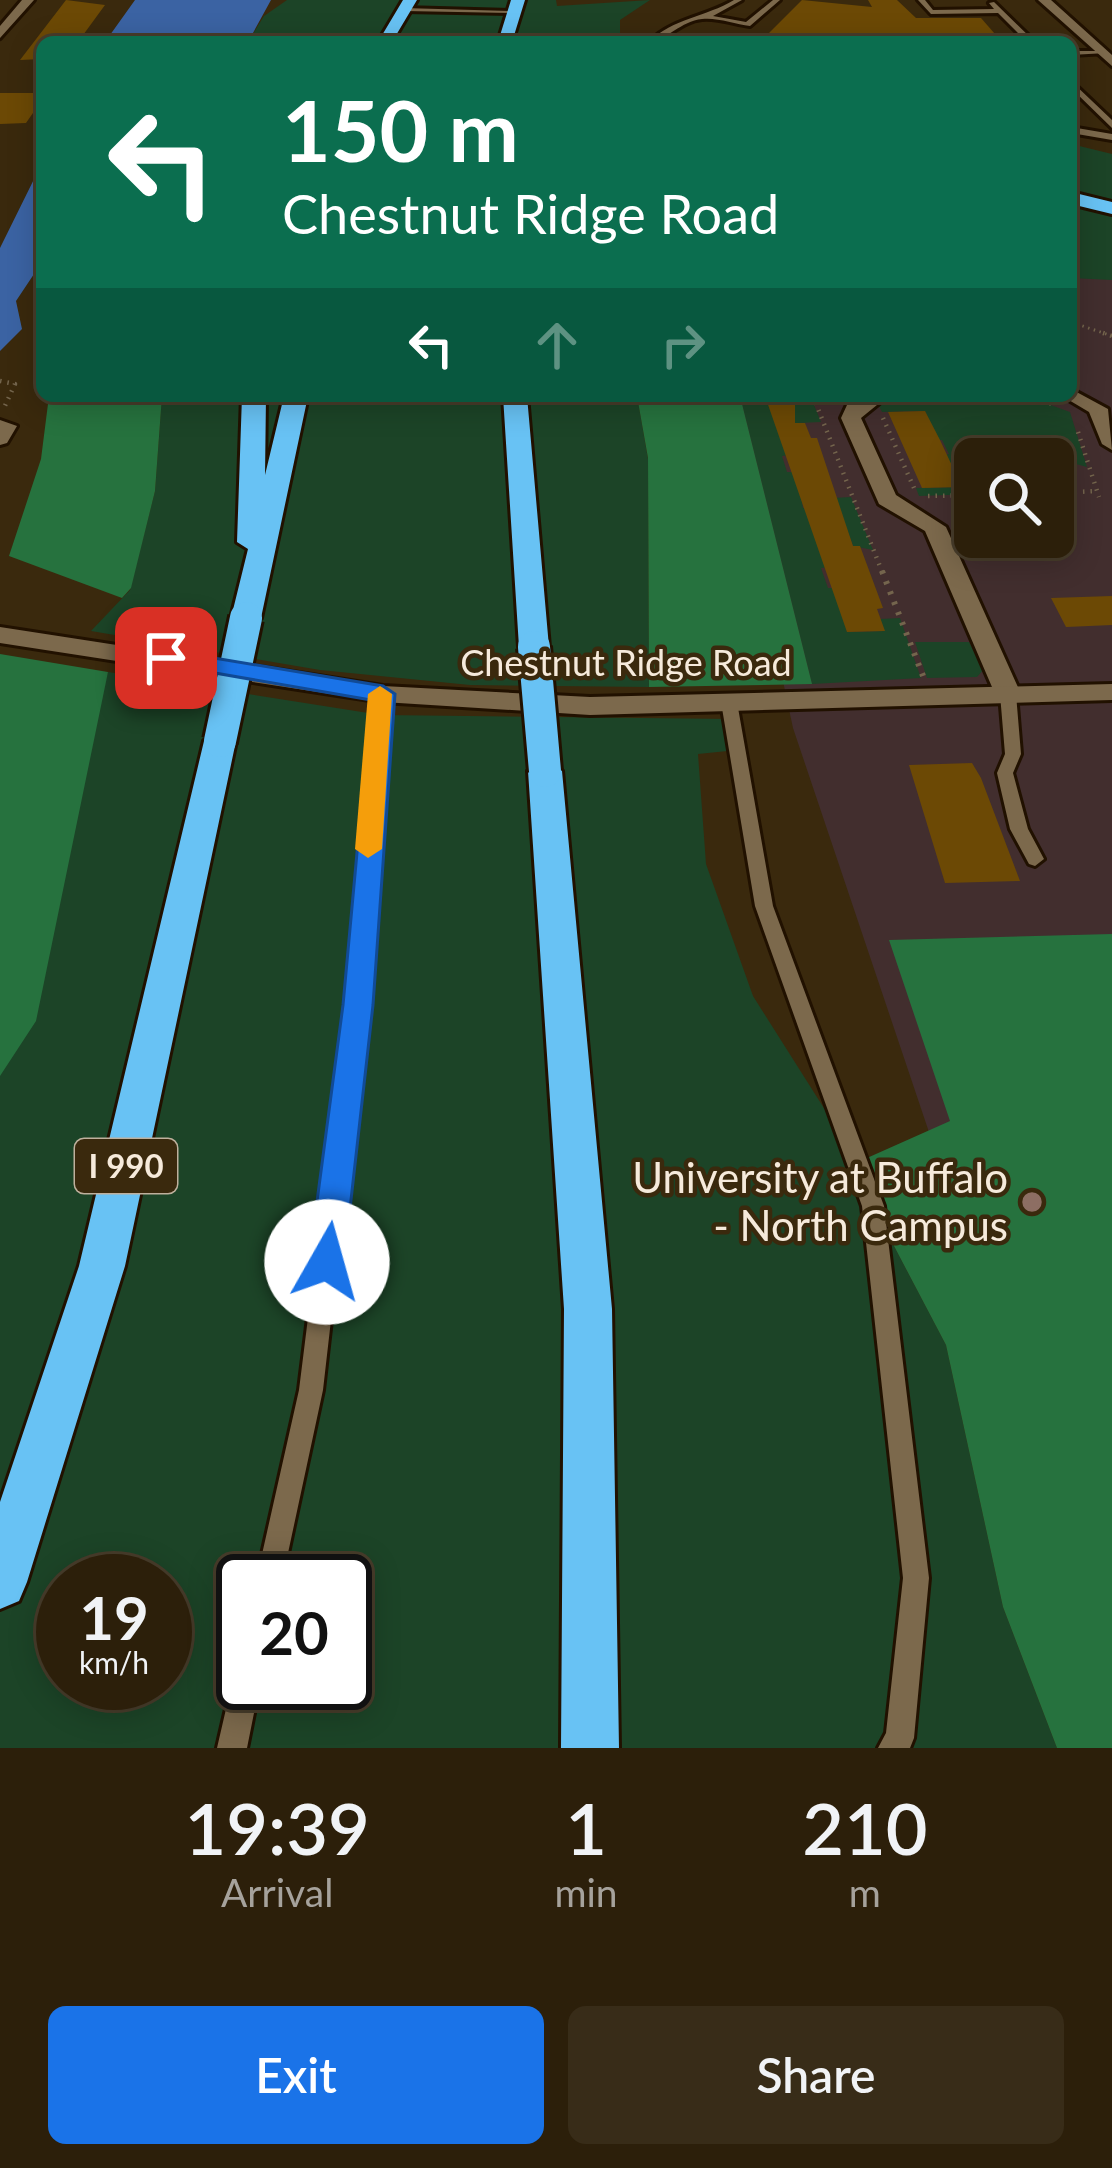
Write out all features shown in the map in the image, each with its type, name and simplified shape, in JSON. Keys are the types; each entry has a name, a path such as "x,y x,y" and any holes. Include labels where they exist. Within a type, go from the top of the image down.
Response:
{"highway":[{"path":"389,36 408,4"},
{"path":"507,36 516,7"},
{"path":"1077,199 1112,208"},
{"path":"1077,223 1112,230"},
{"path":"252,582 254,402"},
{"name":"I 990","path":"0,1582 102,1266 295,402"},
{"path":"518,403 588,1309 590,1748"}],"street":[{"path":"0,34 28,0"},
{"path":"1044,0 1109,55"},
{"path":"868,402 854,410 851,418 884,495 935,527 1009,694"},
{"path":"1072,402 1098,409 1112,444"},
{"path":"0,439 7,426 2,418"},
{"name":"Chestnut Ridge Road","path":"0,634 383,694 590,706 1112,692"}],"lane":[{"path":"658,36 670,23 723,12 739,0"},
{"path":"704,16 746,24 777,0"},
{"path":"921,0 931,12 1000,11"},
{"path":"952,0 962,11"},
{"path":"989,0 1025,36"},
{"path":"408,4 516,7"},
{"path":"1077,53 1109,55"},
{"path":"1077,89 1112,125"},
{"path":"1077,97 1098,96"},
{"path":"1077,131 1112,136"},
{"path":"275,1554 311,1390 358,1005 383,694"},
{"path":"1009,694 1013,754 1005,772 1019,829 1035,859"},
{"path":"729,702 764,906 874,1205 916,1578 900,1738 893,1748"},
{"path":"232,1748 240,1710"}],"path":[{"path":"1077,324 1112,336"},
{"path":"0,381 15,384 2,418"},
{"path":"815,402 925,680"},
{"path":"878,402 918,497 954,496"},
{"path":"1074,493 1098,494 1078,432"}],"shaded area":[{"name":"University at Buffalo - North Campus","path":"1112,253 1112,1676 793,728 723,402 1077,402 1077,254"}],"green space":[{"path":"287,0 556,0 557,6 650,0 620,20 620,36 252,36 264,16"},
{"path":"1077,145 1112,154 1112,280 1077,278"},
{"path":"48,402 162,402 155,491 131,588 122,598 9,556 41,459"},
{"path":"162,402 638,402 648,459 649,687 470,685 320,670 91,631 130,590 155,491"},
{"path":"638,402 742,402 812,684 649,687 648,458"},
{"path":"742,402 794,406 794,402 813,402 821,422 775,424 791,455 782,456 787,472 797,472 803,508 835,507 833,498 851,497 873,550 853,546 846,527 832,567 821,568 828,588 839,588 847,632 884,631 880,619 900,618 921,678 812,684"},
{"path":"882,402 1042,402 1070,412 1087,467 1074,464 1074,438 954,438 954,473 948,473 940,456 949,454 942,440 932,440 925,411 882,412 878,404"},
{"path":"954,487 954,495 919,496 916,488"},
{"path":"915,642 969,642 984,669 977,677 927,678"},
{"path":"0,654 108,672 36,1021 0,1076"},
{"path":"108,672 381,715 732,719 737,750 698,754 706,864 753,996 858,1162 873,1206 946,1345 1003,1607 1057,1748 0,1748 0,1073"},
{"path":"1112,934 1112,1748 1057,1748 1003,1607 946,1345 873,1206 858,1162 950,1121 889,940"}],"water":[{"path":"135,0 271,0 251,36 109,36"},
{"path":"36,175 36,271 16,301 22,329 0,351 0,248"}],"building":[{"path":"66,0 105,5 82,36 38,36"},
{"path":"802,0 872,7 868,0 897,0 916,18 981,18 997,36 766,36"},
{"path":"36,39 36,59 20,60"},
{"path":"0,93 36,93 36,109 26,123 0,124"},
{"path":"767,402 795,402 795,423 805,423 811,438 817,438 853,546 860,546 883,608 877,609 885,631 847,632"},
{"path":"925,411 954,471 954,487 922,488 888,412"},
{"path":"1112,596 1112,625 1066,627 1051,598"},
{"path":"972,763 1020,881 945,883 909,765"}],"slow traffic":[{"path":"368,849 380,694"}],"place":[{"name":"University at Buffalo - North Campus","path":"1032,1202"}],"route":[{"path":"166,658 383,694 358,1005 327,1262"}]}
